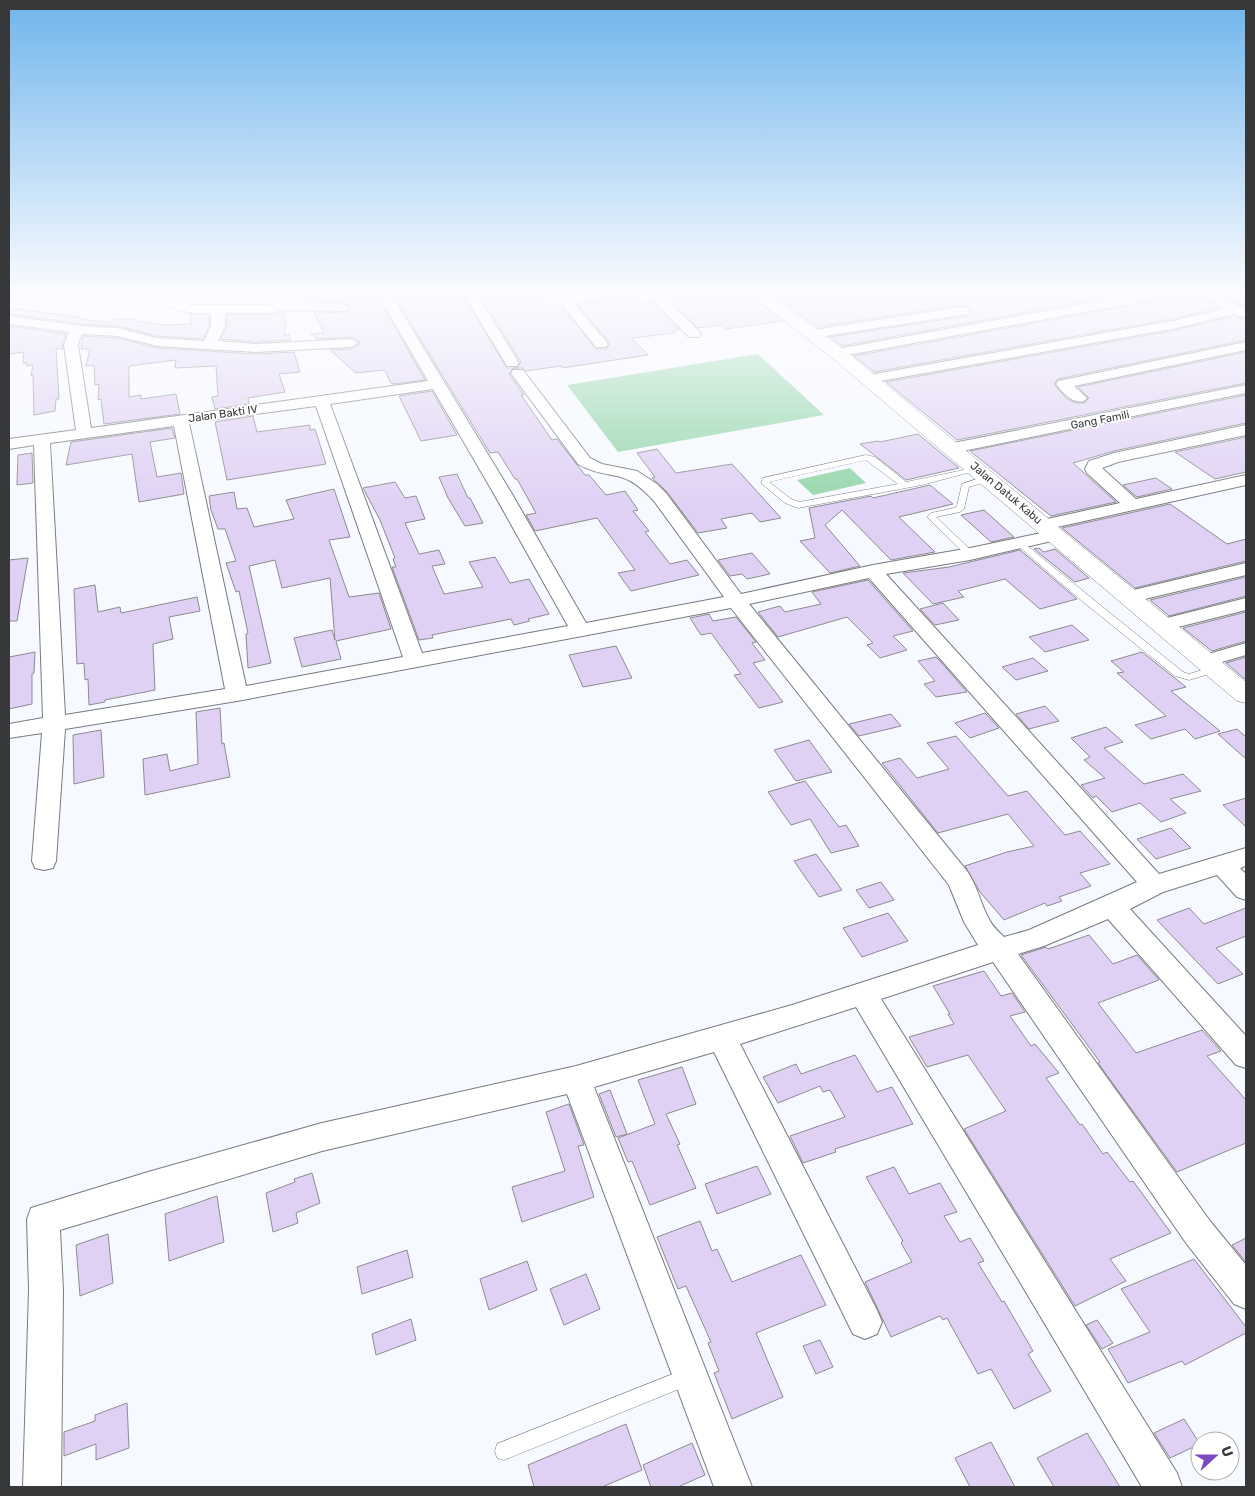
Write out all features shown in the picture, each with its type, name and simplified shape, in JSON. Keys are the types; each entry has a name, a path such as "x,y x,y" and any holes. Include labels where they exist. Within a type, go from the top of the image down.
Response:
{"street":[{"path":"74,366 84,434"},
{"path":"427,366 504,494 580,630"},
{"path":"514,366 584,461 598,469 632,475 650,486 736,600 966,888 977,922 1000,950 1198,1232 1246,1292"},
{"name":"Jalan Datuk Kabu","path":"853,366 983,473 1162,626 1246,694"},
{"path":"869,379 943,366"},
{"path":"1079,398 1063,384 1151,366"},
{"name":"Jalan Bakti IV","path":"9,444 438,384"},
{"name":"Gang Famili","path":"953,448 1246,390"},
{"path":"322,401 414,660"},
{"path":"181,420 237,694"},
{"path":"1133,506 1093,469 1095,464 1246,430"},
{"path":"42,440 54,723 44,861"},
{"path":"9,731 237,694 970,554 1020,543 1050,530 1133,506 1246,480"},
{"path":"1128,597 1246,569"},
{"path":"873,571 1154,886"},
{"path":"1162,626 1246,604"},
{"path":"1210,665 1246,649"},
{"path":"42,1487 46,1290 43,1219 322,1137 576,1078 792,1016 969,958 1036,939 1154,886 1234,862 1246,890"},
{"path":"1112,906 1246,1056"},
{"path":"863,994 1163,1487"},
{"path":"721,1036 865,1322"},
{"path":"576,1078 733,1487"}],"lane":[{"path":"904,485 872,459 866,457 766,480 765,484 788,502 798,505 904,485 983,473"},
{"path":"970,554 931,517 957,510 962,504 965,486 979,480 983,473"},
{"path":"1020,543 1085,599 1149,648 1179,674 1189,677 1210,665"},
{"path":"504,1451 690,1377"}],"green space":[{"path":"685,366 771,366 824,415 618,452 567,385"},
{"path":"850,468 866,483 813,495 797,480"}],"building":[{"path":"33,366 57,366 59,399 56,399 55,411 34,415 33,375 31,376"},
{"path":"94,366 130,366 129,397 141,395 141,399 176,394 180,414 104,424 101,399 98,400 99,384 95,385"},
{"path":"175,366 298,366 300,372 279,374 285,392 248,398 249,404 215,409 212,397 218,396 216,366 175,368"},
{"path":"348,366 417,366 425,380 393,384 390,382 385,370 356,373"},
{"path":"437,366 506,366 507,368 513,368 509,374 552,440 557,439 585,475 589,475 606,495 625,491 638,510 633,511 649,531 645,532 670,564 687,560 699,575 631,591 618,573 635,570 597,518 535,531 526,515 536,513 517,479 515,479 498,452 490,453"},
{"path":"518,366 576,366 526,371 523,368 517,368"},
{"path":"866,366 909,366 874,372"},
{"path":"977,366 1122,366 1058,379 1054,384 1067,399 1076,403 1084,403 1089,398 1078,387 1180,366 1246,366 1246,383 957,440 886,382"},
{"path":"432,391 457,435 421,441 399,396"},
{"path":"1246,395 1246,423 1114,451 1073,463 1116,502 1051,516 970,451"},
{"path":"253,416 257,432 310,425 310,430 315,429 326,464 227,480 215,422"},
{"path":"172,428 175,438 150,442 157,477 181,473 184,494 139,502 132,454 66,465 71,442"},
{"path":"918,434 959,468 906,480 860,444 880,442"},
{"path":"1246,437 1246,472 1215,479 1175,452"},
{"path":"657,449 676,473 732,464 781,518 760,522 752,513 721,519 727,528 698,533 667,492 652,478 655,477 637,453"},
{"path":"32,453 33,483 17,485 18,455"},
{"path":"457,474 468,498 470,498 483,523 465,526 448,498 439,477"},
{"path":"1156,478 1172,489 1137,497 1123,485"},
{"path":"395,482 405,498 416,496 425,519 405,523 419,554 439,550 445,564 432,566 444,594 483,587 469,562 495,557 510,583 529,579 549,614 528,619 530,621 514,625 511,619 432,635 433,638 419,640 392,567 396,567 393,559 395,558 380,520 363,488"},
{"path":"930,485 953,504 899,517 935,552 891,560 842,510 825,525 860,566 830,573 800,541 815,538 809,508 871,496 873,498"},
{"path":"334,489 350,537 329,540 349,597 379,593 391,629 336,641 341,659 302,667 294,638 332,630 335,640 330,578 282,588 275,560 249,566 271,663 248,668 246,634 248,633 239,591 236,592 226,563 236,561 225,529 218,529 211,510 209,496 234,492 237,509 247,508 254,527 294,519 286,500"},
{"path":"1170,504 1227,544 1246,539 1246,561 1135,588 1062,528"},
{"path":"984,510 1014,537 991,542 961,515"},
{"path":"1039,548 1044,552 1055,549 1089,578 1075,582 1034,549"},
{"path":"1020,550 1077,599 1040,609 1005,579 958,591 964,597 933,604 903,573 949,567"},
{"path":"752,553 770,574 747,579 742,574 730,576 718,560"},
{"path":"28,558 17,621 9,621 9,560"},
{"path":"1246,577 1246,596 1169,616 1150,600"},
{"path":"868,580 913,631 893,636 907,650 880,658 867,645 873,643 847,617 778,637 758,612 780,606 785,612 821,604 812,592"},
{"path":"95,585 98,612 120,607 121,613 197,597 200,611 169,617 173,639 153,644 155,690 89,705 88,679 85,680 84,663 77,664 74,589"},
{"path":"943,603 959,620 935,625 920,609"},
{"path":"1246,612 1246,641 1212,651 1183,628"},
{"path":"709,614 713,621 736,617 756,642 752,643 765,660 753,663 783,702 759,708 734,675 741,674 711,633 701,635 690,618"},
{"path":"1072,625 1089,640 1045,652 1029,637"},
{"path":"616,646 632,678 583,687 569,655"},
{"path":"35,652 34,673 32,674 32,704 9,709 9,657"},
{"path":"1142,652 1186,687 1171,691 1220,731 1195,739 1185,729 1151,739 1135,725 1166,716 1117,673 1124,672 1111,661"},
{"path":"936,657 967,692 936,697 924,684 935,681 918,661"},
{"path":"1246,657 1246,680 1226,663"},
{"path":"1033,658 1048,671 1016,680 1002,667"},
{"path":"1045,706 1059,721 1029,729 1016,714"},
{"path":"220,708 222,744 224,743 230,777 145,795 143,759 167,754 170,771 198,764 196,712"},
{"path":"985,713 999,728 970,738 955,723"},
{"path":"891,714 901,726 859,736 849,724"},
{"path":"1106,727 1123,742 1104,748 1144,784 1183,774 1201,791 1170,799 1186,813 1161,822 1140,803 1112,812 1096,796 1093,798 1081,785 1105,778 1084,760 1090,757 1071,738"},
{"path":"1237,729 1246,737 1246,759 1218,734"},
{"path":"101,730 104,777 74,784 73,735"},
{"path":"956,736 1008,796 1027,791 1065,835 1080,831 1110,864 1080,873 1091,886 1059,897 1062,901 1047,906 1045,903 1004,920 980,892 965,866 1007,852 1034,846 1008,814 938,833 882,763 900,758 917,778 949,769 927,743"},
{"path":"809,740 832,772 796,781 774,750"},
{"path":"805,781 839,827 846,825 859,846 831,853 810,819 791,825 768,792"},
{"path":"1246,798 1246,827 1223,805"},
{"path":"1171,828 1191,848 1156,859 1137,839"},
{"path":"816,854 842,890 819,897 794,861"},
{"path":"881,882 894,900 869,908 856,890"},
{"path":"1189,908 1204,924 1246,908 1246,936 1216,948 1243,974 1218,984 1157,920"},
{"path":"888,913 908,941 862,957 843,928"},
{"path":"1089,935 1113,964 1137,955 1159,980 1098,1003 1136,1053 1202,1030 1221,1051 1207,1056 1246,1100 1246,1143 1177,1172 1098,1063 1100,1062 1021,955 1046,947 1048,949"},
{"path":"984,971 1001,996 1012,993 1025,1012 1010,1016 1031,1046 1035,1044 1059,1073 1046,1078 1103,1154 1107,1152 1130,1182 1133,1181 1171,1233 1110,1259 1126,1281 1075,1306 964,1129 1006,1111 968,1055 927,1067 909,1037 954,1024 933,986"},
{"path":"855,1055 877,1092 892,1087 913,1124 835,1149 836,1152 803,1163 790,1136 845,1117 830,1090 823,1092 820,1086 778,1103 763,1077 796,1064 801,1074"},
{"path":"682,1067 696,1104 666,1114 680,1144 677,1145 696,1188 650,1205 632,1161 628,1162 618,1138 655,1124 638,1080"},
{"path":"610,1090 627,1134 616,1137 599,1094"},
{"path":"569,1104 584,1145 578,1146 594,1197 522,1222 512,1187 565,1171 546,1112"},
{"path":"757,1166 771,1194 717,1214 705,1184"},
{"path":"894,1167 909,1194 940,1183 957,1212 944,1216 960,1242 970,1238 984,1261 978,1263 1002,1302 1004,1301 1033,1351 1028,1354 1051,1391 1014,1409 991,1369 978,1374 947,1318 943,1320 940,1316 891,1337 865,1282 912,1262 901,1243 903,1241 866,1177"},
{"path":"312,1173 320,1203 296,1213 298,1223 273,1232 266,1193 295,1182 294,1179"},
{"path":"217,1196 224,1242 169,1261 165,1214"},
{"path":"700,1221 712,1251 717,1249 732,1282 801,1255 826,1305 756,1333 783,1397 732,1419 714,1373 719,1371 708,1343 711,1342 686,1286 678,1289 657,1237"},
{"path":"108,1234 113,1283 80,1296 76,1245"},
{"path":"1246,1238 1246,1262 1232,1245"},
{"path":"407,1250 413,1277 362,1294 357,1267"},
{"path":"1194,1259 1246,1327 1246,1333 1185,1365 1182,1361 1128,1383 1108,1349 1150,1332 1121,1289"},
{"path":"527,1261 537,1290 489,1310 480,1279"},
{"path":"586,1274 600,1309 564,1325 550,1289"},
{"path":"411,1319 416,1340 376,1355 372,1334"},
{"path":"1097,1320 1113,1343 1102,1349 1086,1325"},
{"path":"820,1340 833,1367 816,1374 803,1346"},
{"path":"127,1403 129,1448 96,1460 96,1444 64,1456 64,1432 95,1421 95,1415"},
{"path":"1184,1419 1192,1431 1190,1431 1190,1449 1170,1458 1154,1433"},
{"path":"626,1424 642,1470 602,1487 534,1487 528,1465"},
{"path":"1087,1433 1120,1487 1054,1487 1037,1458"},
{"path":"991,1442 1015,1487 970,1487 955,1458"},
{"path":"692,1443 705,1475 678,1487 651,1487 643,1465"}]}
